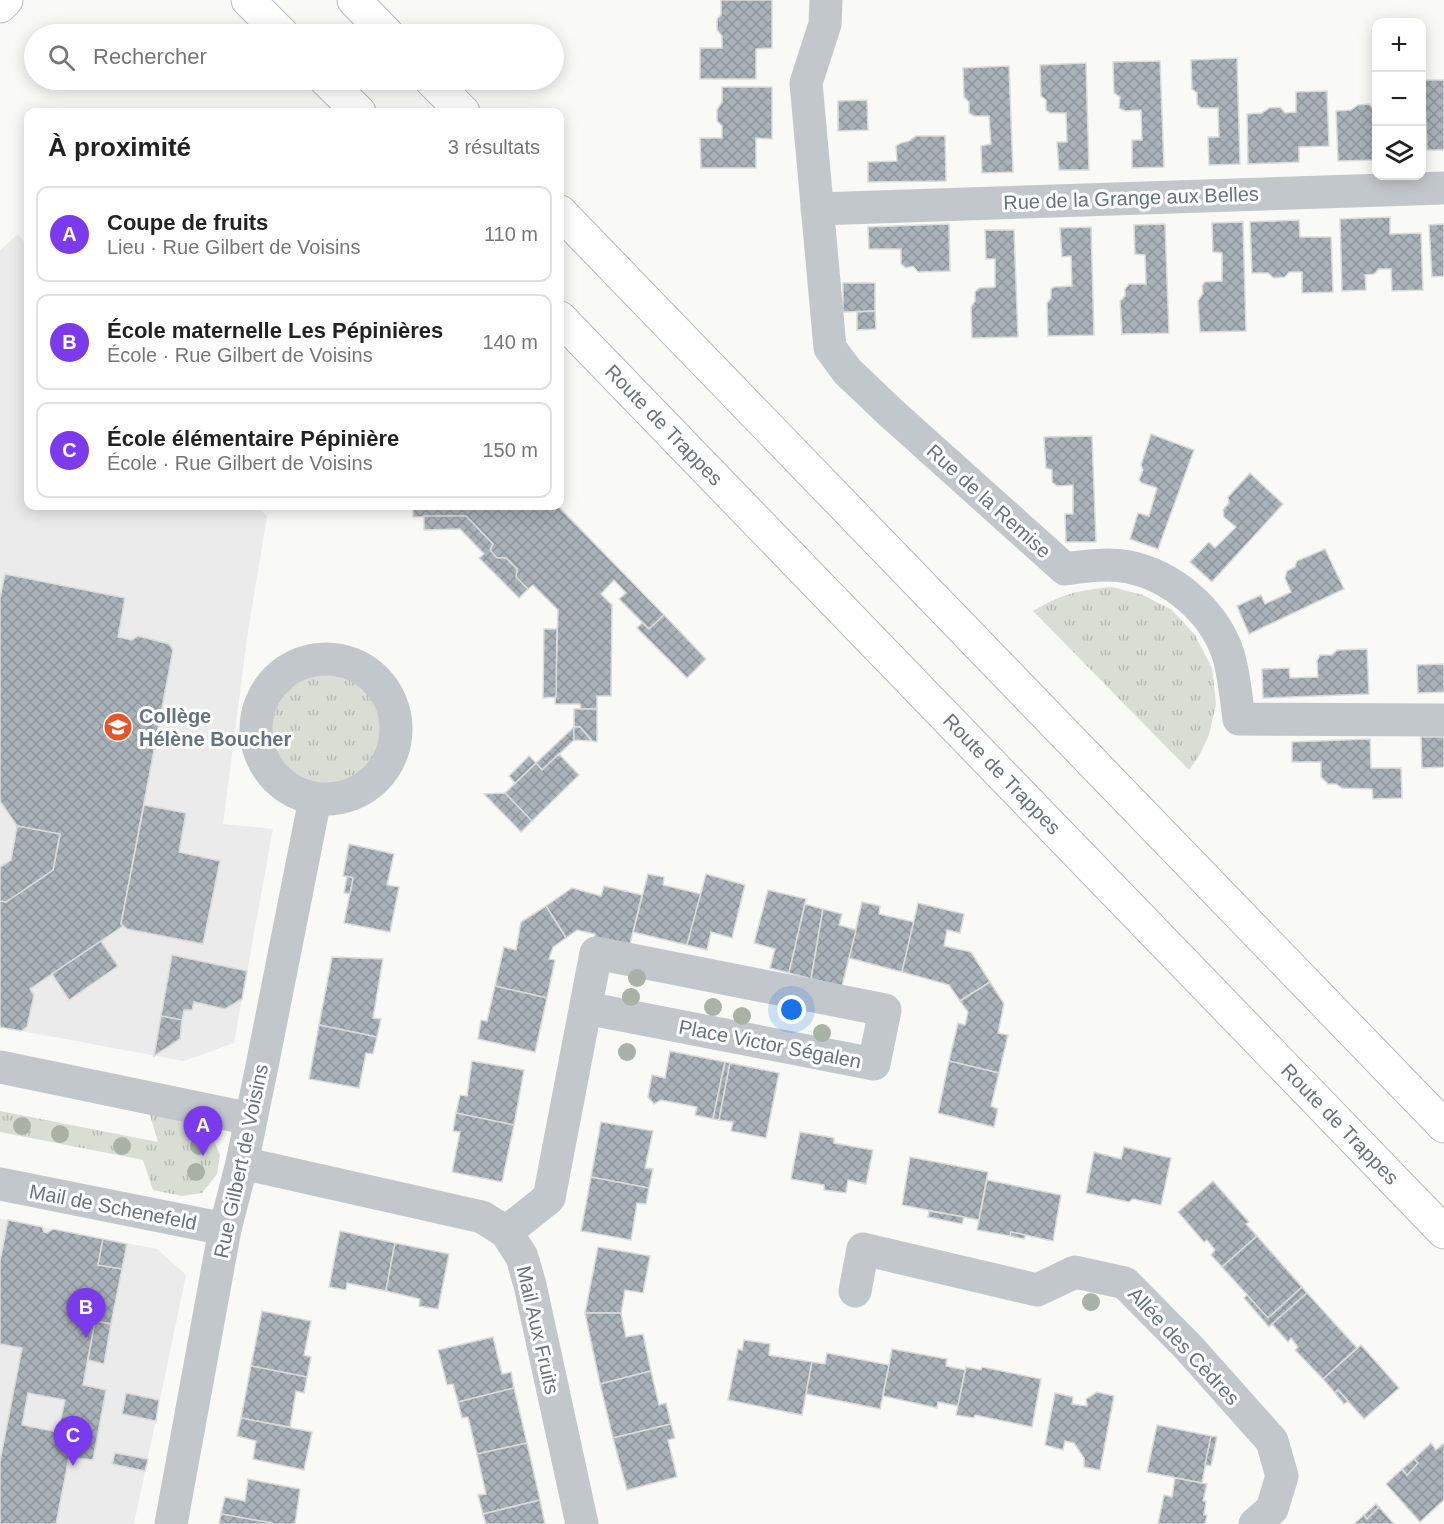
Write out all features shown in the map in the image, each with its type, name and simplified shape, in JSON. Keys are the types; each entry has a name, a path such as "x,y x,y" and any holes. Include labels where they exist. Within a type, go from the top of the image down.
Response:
{"main road":[{"path":"0,6 6,0"},
{"path":"248,0 272,24"},
{"path":"354,0 377,24"},
{"path":"336,90 354,108"},
{"path":"441,90 459,108"},
{"path":"564,216 1444,1126"},
{"name":"Route de Trappes","path":"564,322 1444,1232"}],"street":[{"name":"Rue de la Remise","path":"826,0 825,24 806,83 830,348 847,371 1065,569 1095,565 1129,567 1156,576 1188,596 1213,622 1227,651 1239,719 1444,720"},
{"name":"Rue de la Grange aux Belles","path":"817,209 1444,188"},
{"path":"314,659 340,659 366,670 386,691 397,718 396,744 387,767 369,786 343,798 315,800 290,790 267,769 256,743 256,715 268,688 288,669 314,659"},
{"name":"Rue Gilbert de Voisins","path":"171,1524 225,1229 242,1163 315,800"},
{"name":"Place Victor Ségalen","path":"506,1232 549,1198 596,953 885,1010 874,1064 586,1008"},
{"path":"0,1067 251,1119"},
{"name":"Mail Aux Fruits","path":"242,1163 473,1214 506,1232 522,1257 530,1285 582,1524"},
{"name":"Mail de Schenefeld","path":"0,1184 225,1229"},
{"name":"Allée des Cèdres","path":"855,1292 863,1249 1037,1290 1075,1272 1125,1283 1190,1349 1272,1442 1282,1476 1272,1509 1255,1524"}],"shaded area":[{"name":"Collège Hélène Boucher","path":"18,234 24,242 24,510 261,510 267,516 248,630 223,824 273,829 234,1043 184,1061 0,1027 0,250"},
{"path":"0,1219 157,1249 186,1275 134,1524 0,1524"}],"green space":[{"path":"1112,587 1143,595 1172,610 1195,635 1212,668 1216,704 1209,735 1189,770 1033,611 1053,600 1071,594"},
{"path":"326,671 349,675 368,688 381,707 385,730 381,753 368,772 349,785 326,789 303,785 284,772 271,753 267,730 271,707 284,688 303,675"},
{"path":"0,1111 158,1142 149,1112 194,1122 211,1134 220,1155 217,1174 202,1193 182,1196 153,1190 143,1160 0,1132"}],"building":[{"path":"721,0 772,0 772,48 756,49 756,79 700,79 700,48 722,48 722,36 717,30 717,19 721,15"},
{"path":"1237,58 1240,164 1209,165 1208,137 1219,137 1218,108 1201,108 1197,104 1197,93 1192,89 1191,60"},
{"path":"1160,61 1164,167 1132,168 1132,140 1142,140 1141,110 1125,111 1119,108 1120,97 1114,93 1113,62"},
{"path":"1086,63 1089,170 1059,170 1057,142 1067,142 1066,113 1050,113 1046,110 1046,100 1041,96 1040,65"},
{"path":"1009,66 1013,172 982,173 981,146 991,144 989,116 974,116 969,113 969,102 964,97 963,68"},
{"path":"1426,80 1444,80 1444,150 1427,150"},
{"path":"722,87 772,87 772,139 756,138 756,168 701,168 700,138 722,138 722,126 717,121 717,110 722,102"},
{"path":"1327,91 1329,146 1299,147 1299,162 1248,164 1247,114 1262,113 1269,108 1280,107 1285,113 1296,112 1296,92"},
{"path":"867,100 868,130 838,131 838,101"},
{"path":"1369,104 1372,107 1372,160 1338,161 1336,111 1351,110 1358,105"},
{"path":"916,136 945,136 946,181 868,182 868,162 897,161 896,146"},
{"path":"1390,217 1390,234 1421,233 1423,290 1392,291 1391,269 1379,269 1374,274 1365,275 1366,290 1342,291 1340,219"},
{"path":"1299,220 1300,237 1331,237 1333,292 1302,293 1302,272 1289,272 1285,277 1274,278 1268,273 1252,273 1250,222"},
{"path":"1243,222 1246,331 1200,332 1198,301 1203,293 1202,286 1205,282 1222,281 1222,253 1213,252 1212,223"},
{"path":"949,224 950,271 918,272 913,266 906,268 901,264 901,249 869,249 868,227"},
{"path":"1165,224 1169,333 1122,334 1120,301 1125,296 1125,289 1129,284 1146,284 1145,255 1135,254 1134,225"},
{"path":"1444,224 1444,276 1432,277 1429,225"},
{"path":"1091,227 1094,335 1048,336 1047,303 1051,298 1051,289 1072,286 1071,256 1062,257 1060,228"},
{"path":"985,230 1014,230 1018,337 972,338 971,307 975,301 975,292 979,288 995,287 995,259 986,259"},
{"path":"843,283 875,283 875,311 843,312"},
{"path":"875,311 876,329 857,330 857,312"},
{"path":"1151,434 1194,450 1158,549 1130,539 1138,513 1149,516 1157,488 1139,480 1143,470 1141,465"},
{"path":"1092,436 1096,542 1066,542 1065,514 1073,514 1073,485 1057,486 1052,482 1052,470 1046,468 1044,437"},
{"path":"1250,473 1283,504 1212,582 1190,562 1209,542 1215,548 1236,527 1224,517 1223,510 1229,503 1228,497"},
{"path":"413,510 562,510 664,615 649,629 619,599 626,593 614,580 601,594 612,605 611,696 597,696 597,709 581,709 580,704 555,704 558,610 533,585 528,589 516,577 517,569 506,558 497,558 490,550 493,544 466,516 413,517"},
{"path":"424,516 466,516 493,544 490,550 497,558 506,558 517,569 516,577 528,589 519,598 479,558 484,554 460,529 424,530"},
{"path":"1325,549 1344,589 1249,634 1237,606 1261,595 1265,604 1291,592 1285,578 1287,571 1295,567 1297,561"},
{"path":"5,574 125,598 118,637 132,640 138,636 169,644 173,650 121,924 123,926 30,989 34,995 27,1027 21,1031 0,1027 0,901 6,902 53,870 60,834 17,826 0,801 0,598"},
{"path":"664,615 706,659 687,678 637,628 642,623 649,629"},
{"path":"544,629 557,629 556,697 543,698"},
{"path":"1367,649 1369,694 1263,698 1262,669 1289,668 1290,678 1318,677 1317,661 1320,655 1332,655 1337,650"},
{"path":"1444,664 1444,692 1418,693 1417,665"},
{"path":"574,709 597,709 597,742 592,741 580,727 574,727"},
{"path":"574,727 574,740 542,770 536,763"},
{"path":"574,727 580,727 592,741 574,740"},
{"path":"1421,737 1444,737 1444,767 1422,768"},
{"path":"1370,739 1371,768 1401,768 1402,798 1373,799 1372,789 1342,788 1336,784 1328,784 1321,777 1321,762 1292,762 1292,742"},
{"path":"559,754 579,775 532,821 505,793 536,763 542,770"},
{"path":"529,756 536,763 515,783 509,776"},
{"path":"505,793 532,821 521,832 484,794"},
{"path":"144,805 186,813 179,852 220,861 203,944 127,929 121,924"},
{"path":"17,826 60,834 53,870 6,902 0,901 0,867 11,860"},
{"path":"349,844 394,854 387,885 399,887 390,932 344,923 353,878 343,876"},
{"path":"648,874 664,877 663,885 701,894 687,945 633,932"},
{"path":"706,874 745,885 732,938 711,932 707,950 687,945"},
{"path":"347,876 353,878 350,894 344,893"},
{"path":"604,886 642,895 629,948 594,940 595,934 577,930 566,938 546,906 572,888 601,896"},
{"path":"768,890 806,899 789,973 770,968 775,949 754,943"},
{"path":"862,902 880,906 879,914 914,922 902,972 849,958"},
{"path":"918,903 964,914 960,933 947,930 944,946 971,952 990,982 960,1001 949,985 902,972"},
{"path":"805,904 823,909 811,979 789,973"},
{"path":"546,906 566,938 553,947 549,959 555,960 547,998 495,986 504,947 516,950 521,922"},
{"path":"823,909 842,914 839,925 856,930 842,986 811,979"},
{"path":"101,941 118,966 69,1000 52,974"},
{"path":"172,955 247,971 242,999 225,1009 194,1002 192,1010 184,1010 182,1020 161,1016"},
{"path":"332,957 383,959 373,1018 381,1019 377,1037 319,1025"},
{"path":"990,982 1004,1004 998,1033 1008,1035 999,1073 949,1061 958,1023 965,1025 968,1012 960,1001"},
{"path":"495,986 547,998 535,1052 478,1039 481,1020 487,1021"},
{"path":"161,1016 182,1020 180,1039 154,1056"},
{"path":"319,1025 377,1037 373,1054 366,1053 359,1088 309,1079"},
{"path":"670,1051 725,1062 713,1119 695,1115 697,1107 661,1100 654,1104 648,1097 652,1075 665,1078"},
{"path":"472,1061 524,1070 514,1125 456,1113 460,1095 467,1096"},
{"path":"949,1061 999,1073 991,1106 998,1109 994,1127 938,1113"},
{"path":"725,1062 730,1063 719,1120 713,1119"},
{"path":"730,1063 779,1073 766,1138 731,1131 733,1122 719,1120"},
{"path":"456,1113 514,1125 502,1182 452,1172 460,1132 453,1131"},
{"path":"601,1122 653,1131 645,1168 653,1169 649,1188 591,1177"},
{"path":"800,1132 834,1138 834,1143 873,1150 866,1184 848,1180 846,1193 824,1190 824,1185 791,1179"},
{"path":"1124,1147 1171,1158 1161,1205 1133,1199 1129,1202 1086,1193 1094,1152 1121,1159"},
{"path":"910,1157 988,1172 979,1220 902,1205"},
{"path":"591,1177 649,1188 646,1204 637,1203 631,1240 581,1231"},
{"path":"987,1180 1061,1195 1053,1241 1011,1232 1010,1236 977,1230"},
{"path":"1213,1181 1249,1222 1246,1224 1257,1236 1222,1267 1211,1255 1215,1250 1207,1240 1204,1242 1178,1212"},
{"path":"929,1211 964,1217 962,1224 928,1217"},
{"path":"8,1220 42,1227 47,1233 53,1229 103,1239 98,1265 122,1269 111,1324 95,1321 83,1385 106,1390 93,1460 69,1457 56,1524 0,1524 0,1461 22,1348 0,1344 0,1261","holes":["28,1393 65,1400 58,1432 22,1425"]},
{"path":"340,1231 395,1243 386,1291 347,1283 346,1290 329,1287"},
{"path":"1011,1232 1026,1235 1024,1239 1010,1236"},
{"path":"1257,1236 1302,1287 1268,1318 1222,1267"},
{"path":"103,1239 127,1244 122,1269 98,1265"},
{"path":"395,1243 449,1254 438,1309 419,1306 420,1299 386,1291"},
{"path":"598,1247 650,1256 643,1293 625,1290 621,1313 585,1313"},
{"path":"1302,1287 1307,1293 1269,1327 1244,1298 1247,1295 1268,1318"},
{"path":"1307,1293 1357,1348 1323,1379 1295,1350 1298,1347 1291,1338 1288,1342 1272,1324"},
{"path":"262,1311 311,1321 304,1355 311,1357 307,1377 251,1366"},
{"path":"585,1313 621,1313 626,1337 643,1334 651,1371 600,1384"},
{"path":"95,1321 111,1324 104,1364 88,1360"},
{"path":"493,1337 502,1374 511,1372 514,1388 458,1402 453,1384 447,1385 438,1350"},
{"path":"744,1340 770,1344 769,1355 812,1362 802,1415 728,1400 738,1349 742,1350"},
{"path":"1361,1345 1399,1388 1364,1419 1338,1390 1335,1393 1323,1379"},
{"path":"892,1349 947,1359 946,1366 965,1370 958,1406 938,1402 937,1408 883,1396"},
{"path":"827,1353 889,1365 880,1409 806,1394 812,1362 825,1364"},
{"path":"251,1366 307,1377 304,1393 296,1391 290,1427 241,1418"},
{"path":"966,1367 981,1370 982,1367 1041,1379 1032,1427 975,1415 974,1418 956,1415"},
{"path":"651,1371 659,1405 666,1403 671,1424 613,1438 600,1384"},
{"path":"514,1388 527,1443 477,1454 468,1417 462,1418 458,1402"},
{"path":"1338,1390 1348,1401 1344,1404 1335,1393"},
{"path":"1097,1392 1114,1396 1100,1470 1084,1467 1084,1458 1074,1443 1065,1441 1063,1450 1045,1445 1055,1393 1073,1397 1072,1404 1087,1406 1086,1399"},
{"path":"126,1393 159,1400 156,1421 122,1414"},
{"path":"241,1418 312,1432 304,1470 253,1459 256,1441 237,1436"},
{"path":"671,1424 675,1438 668,1440 677,1477 627,1490 613,1438"},
{"path":"1157,1425 1211,1436 1202,1483 1147,1472"},
{"path":"1211,1436 1217,1437 1211,1466 1205,1465"},
{"path":"527,1443 540,1500 483,1514 478,1495 486,1494 477,1454"},
{"path":"1431,1443 1436,1450 1444,1443 1444,1500 1420,1522 1386,1484 1402,1469 1407,1475 1418,1463 1414,1459"},
{"path":"115,1453 148,1459 145,1471 112,1464"},
{"path":"1414,1459 1418,1463 1407,1475 1402,1469"},
{"path":"1175,1478 1207,1484 1203,1501 1206,1501 1205,1524 1158,1524 1164,1495 1172,1497"},
{"path":"248,1479 300,1489 295,1524 275,1524 221,1514 225,1497 245,1501"},
{"path":"540,1500 545,1524 486,1524 483,1514"},
{"path":"1376,1504 1379,1507 1367,1519 1364,1515"},
{"path":"1379,1507 1394,1524 1354,1524 1364,1515 1367,1519"},
{"path":"221,1514 272,1523 219,1524"}],"place":[{"name":"Collège Hélène Boucher","path":"118,727"},
{"name":"Coupe de fruits","path":"203,1156"},
{"name":"École maternelle Les Pépinières","path":"86,1338"},
{"name":"École élémentaire Pépinière","path":"73,1466"}]}
